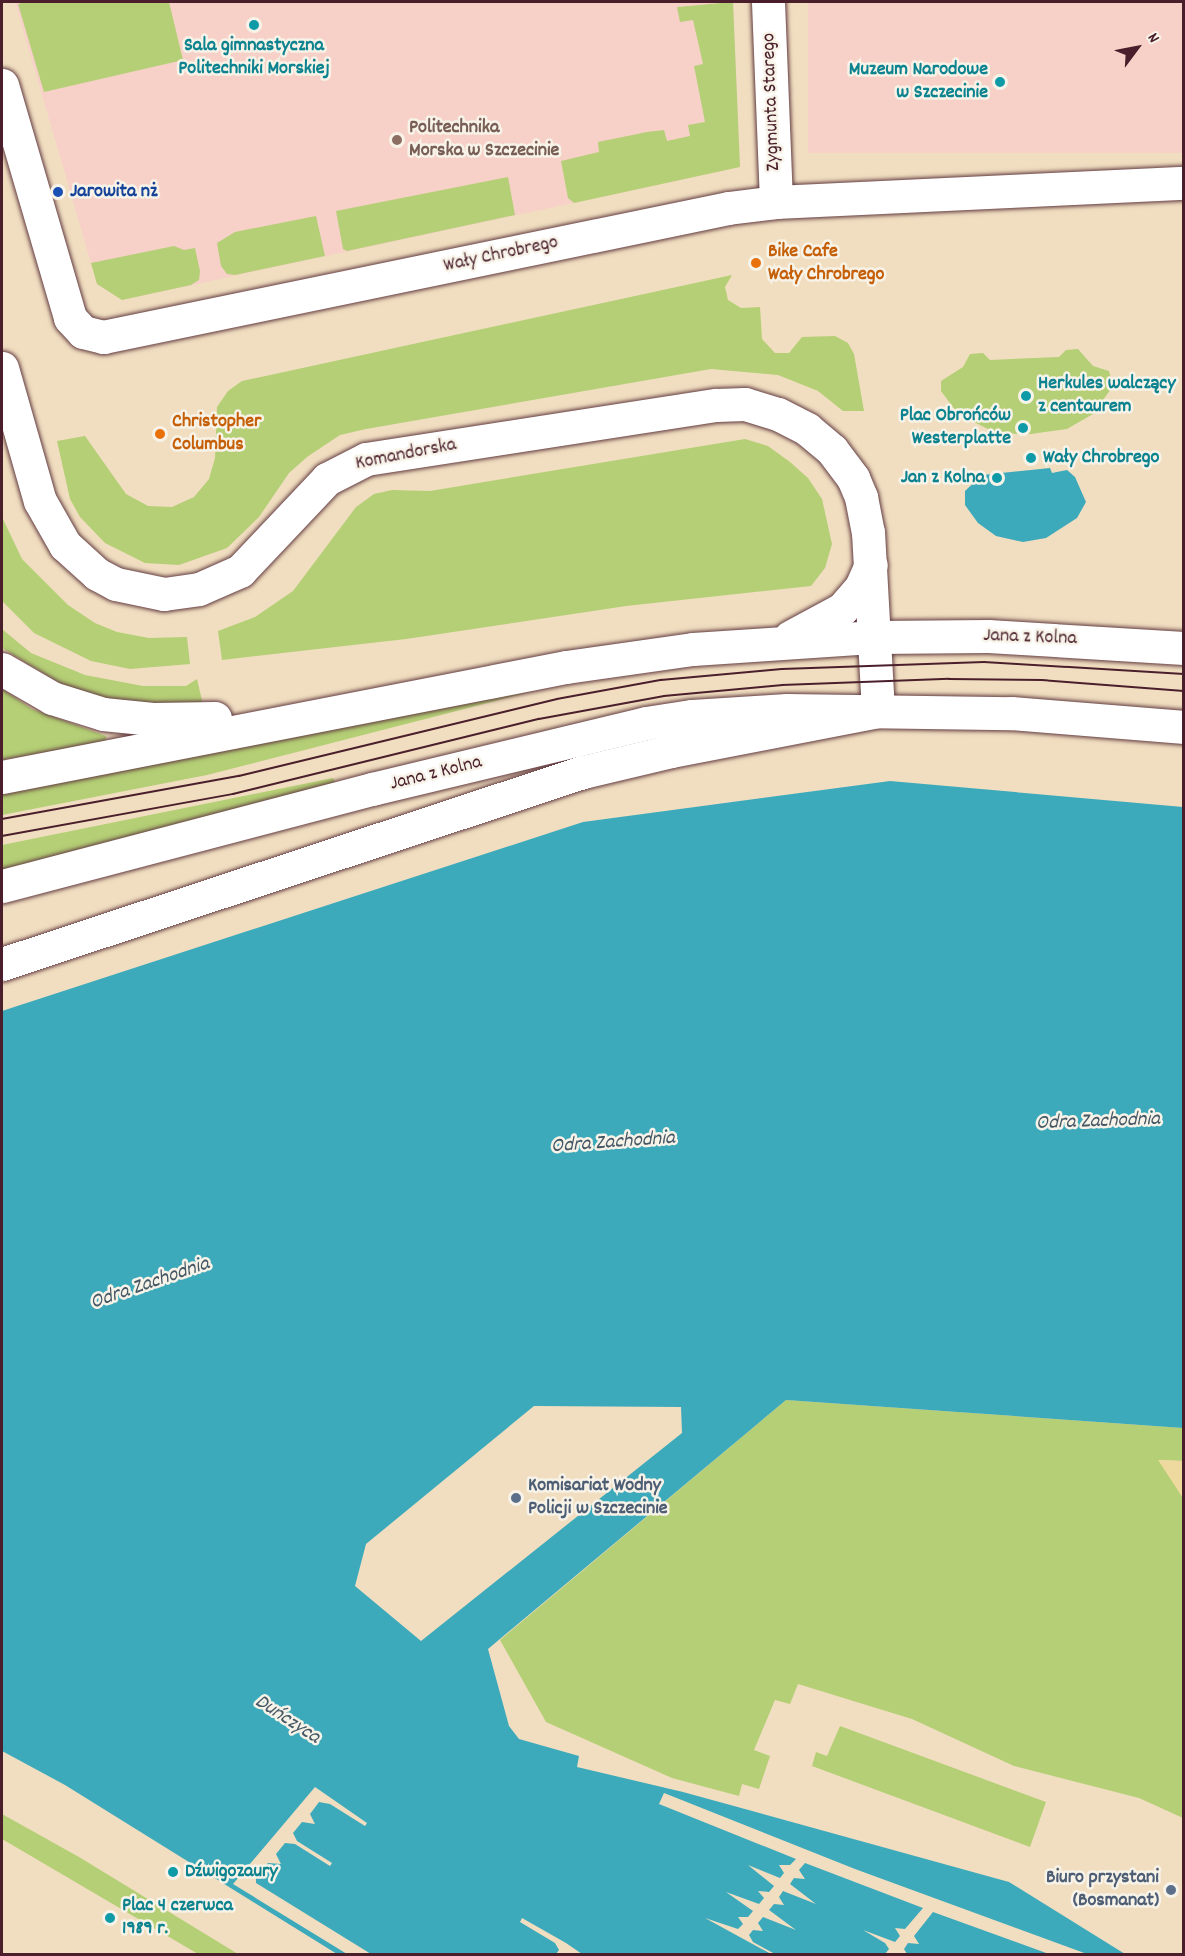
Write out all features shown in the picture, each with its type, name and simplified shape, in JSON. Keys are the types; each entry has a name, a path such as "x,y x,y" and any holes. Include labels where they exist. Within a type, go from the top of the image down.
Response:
{"street":[{"name":"Zygmunta Starego","path":"768,2 776,202"},
{"name":"Wały Chrobrego","path":"2,85 66,307 76,326 92,336 125,333 728,208 776,202 1184,183"},
{"name":"Komandorska","path":"5,381 32,478 51,527 65,545 97,574 133,590 181,593 211,585 240,571 327,479 366,459 729,404 778,414 807,429 832,450 853,478 861,497 871,565 876,638"},
{"path":"765,643 802,632 842,609 861,587 871,565"},
{"name":"Jana z Kolna","path":"2,777 609,660 765,643 876,638 1019,637 1184,648"},
{"path":"2,964 583,772 671,751 878,711 876,638"},
{"path":"2,669 52,698 128,718 207,718 405,698"},
{"name":"Jana z Kolna","path":"2,886 175,838 646,723 787,710 1011,713 1184,727"}],"shaded area":[{"name":"Politechnika Morska w Szczecinie","path":"15,2 733,2 740,167 122,300 97,284"},
{"name":"Muzeum Narodowe w Szczecinie","path":"808,2 1183,2 1183,153 808,153"}],"green space":[{"path":"26,2 169,2 183,60 44,92 18,4"},
{"path":"733,2 740,167 574,203 568,198 561,161 599,152 598,142 647,132 664,130 667,141 690,136 688,125 705,122 694,66 703,64 693,20 680,22 677,7"},
{"path":"508,177 515,215 347,251 343,249 336,211"},
{"path":"316,216 325,256 235,275 227,274 221,266 217,243 235,232"},
{"path":"174,246 184,250 195,248 200,271 199,280 191,285 122,300 97,284 91,263"},
{"path":"732,275 725,287 728,300 741,308 760,307 762,339 775,353 789,353 802,337 835,336 848,343 854,354 864,411 843,411 818,391 778,375 711,369 366,429 340,435 307,457 289,473 259,517 227,548 179,565 145,563 105,543 80,517 70,499 57,441 85,436 126,494 148,506 172,507 194,497 209,479 215,458 217,407 228,391 242,381"},
{"path":"1078,349 1093,366 1109,371 1113,386 1093,414 1067,429 1023,435 992,431 958,414 941,391 941,381 963,367 970,354 983,353 990,360 1059,357 1066,350"},
{"path":"745,439 768,446 790,462 808,478 822,499 832,544 825,568 811,586 626,606 406,639 222,660 218,631 255,617 293,591 356,507 374,494 392,490 430,491"},
{"path":"2,517 22,559 68,605 95,623 117,632 149,638 187,637 190,664 130,669 91,661 34,633 2,601"},
{"path":"2,629 31,653 85,675 143,686 186,686 197,679 203,705 146,709 70,689 2,648"},
{"path":"2,689 32,709 106,736 106,741 2,760"},
{"path":"538,690 207,775 2,815 2,792"},
{"path":"333,778 336,784 2,872 2,845"},
{"path":"786,1400 1183,1428 1183,1461 1159,1460 1183,1498 1183,1818 1139,1798 1014,1766 912,1719 798,1684 790,1704 775,1700 754,1750 770,1756 759,1789 742,1784 739,1796 672,1778 546,1722 500,1640"},
{"path":"840,1726 1046,1802 1030,1847 812,1766 816,1752 827,1756"},
{"path":"2,1814 79,1857 238,1954 198,1954 2,1839"}],"sand":[{"path":"1158,1460 1183,1461 1183,1498"}],"water":[{"path":"1050,468 1052,473 1067,470 1075,477 1086,502 1077,518 1046,538 1023,542 996,536 978,523 965,505 965,491 982,475"},
{"path":"890,781 1183,807 1183,1428 786,1400 488,1649 509,1726 519,1739 579,1756 577,1767 683,1792 1009,1882 1125,1954 337,1954 65,1785 2,1751 2,1011 583,822","holes":["534,1406 681,1407 682,1433 421,1641 355,1586 366,1544"]}],"pier":[{"path":"315,1787 367,1823 365,1826 330,1804 319,1802 310,1814 315,1824 302,1822 293,1833 297,1841 332,1863 330,1866 295,1844 285,1843 276,1854 281,1864 268,1863 256,1877 256,1883 371,1954 347,1954 233,1884"},
{"path":"664,1793 855,1869 1087,1954 1049,1954 933,1912 914,1936 919,1944 908,1943 904,1949 907,1954 885,1954 889,1949 885,1943 863,1930 895,1942 900,1936 895,1928 905,1929 923,1908 805,1863 799,1870 805,1879 794,1878 790,1884 816,1904 783,1891 779,1897 784,1905 774,1904 769,1910 796,1930 763,1917 758,1923 763,1931 753,1930 749,1935 753,1942 775,1954 771,1954 705,1918 738,1929 743,1924 738,1917 748,1917 753,1911 726,1892 759,1904 764,1898 758,1891 769,1892 774,1886 748,1865 780,1878 784,1873 779,1865 790,1865 796,1859 659,1804"},
{"path":"522,1918 582,1954 556,1954 559,1950 555,1943 520,1922"}],"tram line":[{"path":"2,819 239,776 557,699 661,680 782,669 984,662 1184,674"},
{"path":"2,836 233,794 539,719 664,696 782,685 949,679 1042,680 1184,691"}],"place":[{"name":"Sala gimnastyczna Politechniki Morskiej","path":"254,25"},
{"name":"Muzeum Narodowe w Szczecinie","path":"1000,82"},
{"name":"Politechnika Morska w Szczecinie","path":"397,140"},
{"name":"Jarowita nż","path":"58,192"},
{"name":"Bike Cafe Wały Chrobrego","path":"756,263"},
{"name":"Herkules walczący z centaurem","path":"1026,396"},
{"name":"Plac Obrońców Westerplatte","path":"1023,428"},
{"name":"Christopher Columbus","path":"160,434"},
{"name":"Wały Chrobrego","path":"1031,458"},
{"name":"Jan z Kolna","path":"997,478"},
{"name":"Komisariat Wodny Policji w Szczecinie","path":"516,1498"},
{"name":"Dźwigozaury","path":"173,1872"},
{"name":"Biuro przystani (Bosmanat)","path":"1171,1890"},
{"name":"Plac 4 czerwca 1989 r.","path":"110,1918"}],"water label":[{"name":"Odra Zachodnia","path":"1098,1122"},
{"name":"Odra Zachodnia","path":"613,1143"},
{"name":"Odra Zachodnia","path":"150,1284"},
{"name":"Duńczyca","path":"287,1720"}]}
